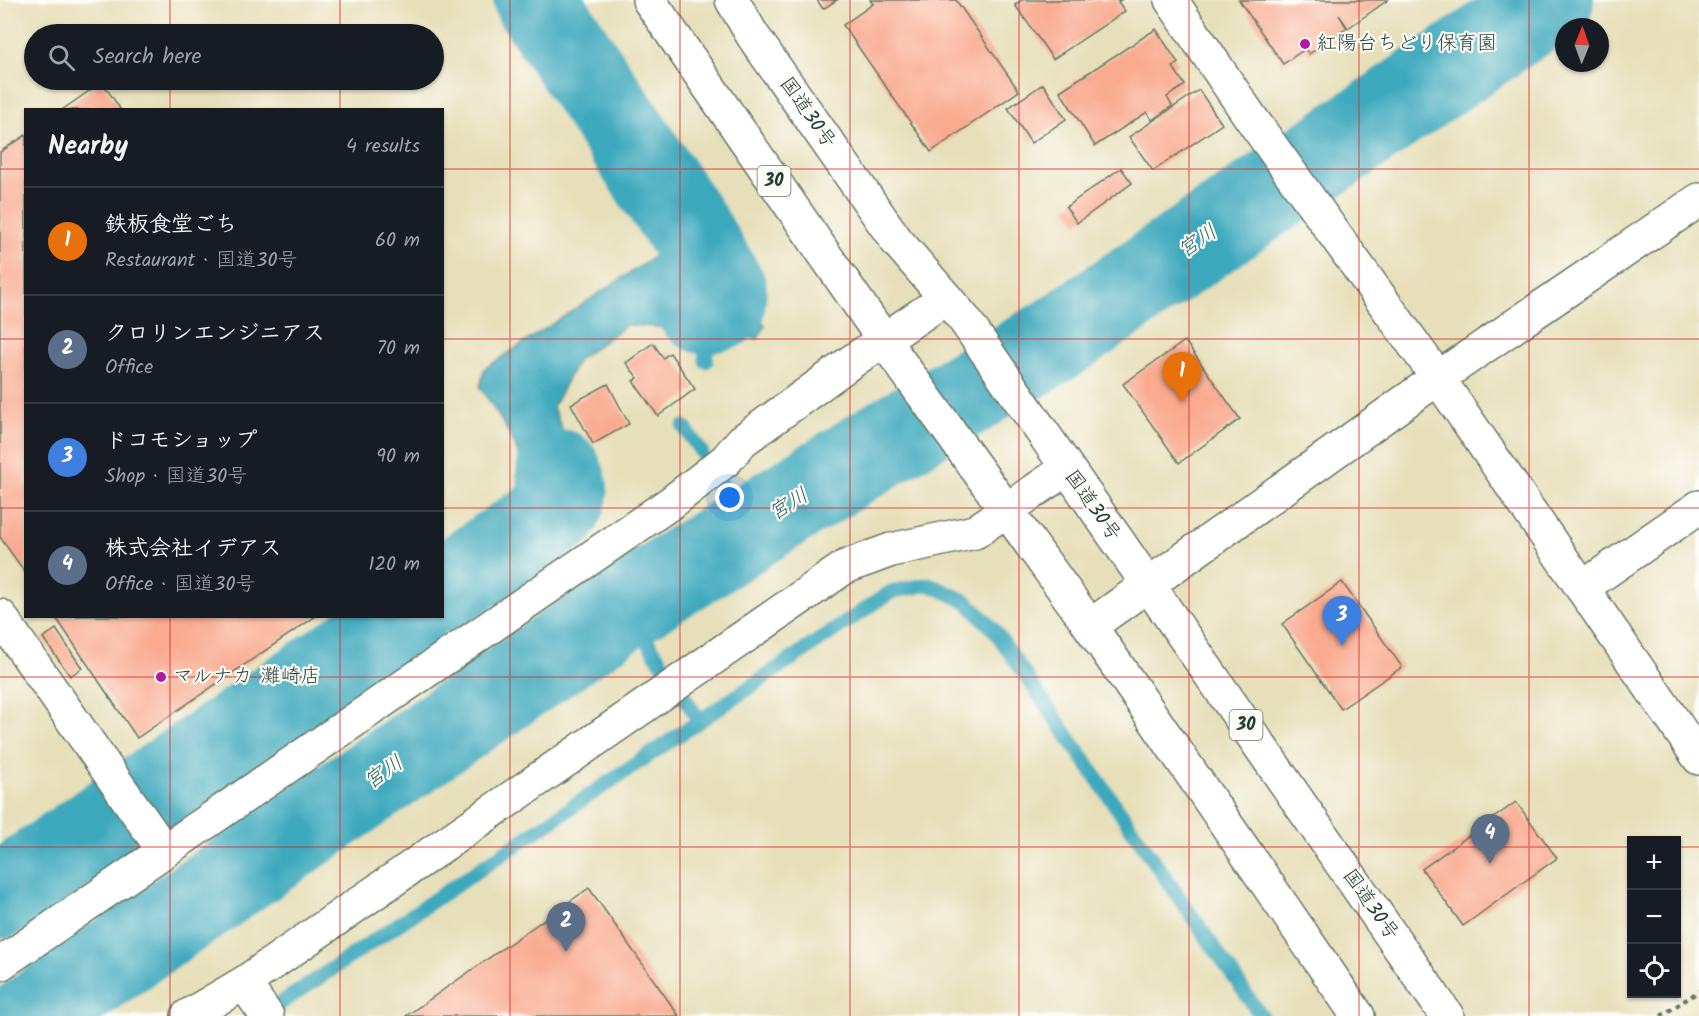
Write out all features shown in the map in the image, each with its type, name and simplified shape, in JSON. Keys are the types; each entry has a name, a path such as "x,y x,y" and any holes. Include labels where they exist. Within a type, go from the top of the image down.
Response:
{"main road":[{"name":"30","path":"650,0 891,351 1090,626 1358,1016"},
{"name":"国道30号","path":"732,0 753,36 883,222 955,309 1044,435 1447,1016"},
{"path":"1171,0 1251,118 1438,378 1699,758"},
{"path":"1090,626 1438,378 1699,200"},
{"path":"0,964 672,502 726,460 742,441 891,351 955,309"},
{"path":"188,1016 256,1000 659,695 845,567 891,550 975,532 1066,469"},
{"path":"1582,588 1699,507"},
{"path":"0,616 164,851"}],"path":[{"path":"1662,1016 1699,991"}],"water":[{"path":"696,213 765,325 758,339 707,331 627,325 578,360 553,407 591,500 577,523 579,531 567,539 560,535 542,539 503,569 487,540 507,521 519,502 523,484 522,465 505,427 480,387 484,369 648,261"}],"building":[{"path":"817,0 837,0 823,9"},
{"path":"870,0 956,0 1019,91 931,152 843,25 873,4"},
{"path":"1022,0 1121,0 1118,2 1125,11 1053,59 1015,5"},
{"name":"紅陽台ちどり保育園","path":"1239,0 1388,0 1348,28 1339,15 1347,28 1309,54 1305,49 1283,64"},
{"path":"1156,29 1178,63 1173,67 1185,85 1167,97 1172,106 1152,120 1147,112 1095,146 1060,91"},
{"path":"1043,84 1066,119 1031,143 1008,108"},
{"path":"91,90 107,90 120,108 65,108"},
{"path":"1199,90 1222,124 1153,171 1129,137"},
{"path":"24,136 24,571 0,537 0,152"},
{"path":"1121,168 1132,183 1077,223 1066,207"},
{"path":"1185,341 1240,419 1179,463 1123,384"},
{"path":"653,343 663,358 670,353 695,389 658,416 633,381 638,378 626,363"},
{"path":"608,384 629,424 593,444 571,404"},
{"path":"1342,582 1402,667 1341,709 1282,624"},
{"name":"マルナカ 灘崎店","path":"56,618 313,618 137,738"},
{"path":"56,629 82,668 70,676 43,638"},
{"path":"1516,802 1557,858 1463,926 1422,869"},
{"path":"589,888 679,1016 406,1016"}],"waterway":[{"path":"536,0 691,234 724,290 722,307 704,311 698,307"},
{"name":"宮川","path":"32,1016 625,606 880,446 1060,337 1551,0"},
{"path":"704,311 706,361"},
{"path":"684,427 702,453"},
{"path":"444,589 558,511 565,492 559,472"},
{"path":"725,487 753,525"},
{"path":"563,518 577,538"},
{"path":"262,1016 891,592 929,584 967,602 995,631 1261,1016"},
{"path":"612,588 700,721"},
{"path":"0,896 402,618"}],"place":[{"name":"紅陽台ちどり保育園","path":"1305,44"},
{"name":"鉄板食堂ごち","path":"1182,402"},
{"name":"ドコモショップ","path":"1342,646"},
{"name":"マルナカ 灘崎店","path":"161,677"},
{"name":"株式会社イデアス","path":"1490,864"},
{"name":"クロリンエンジニアス","path":"566,952"}]}
